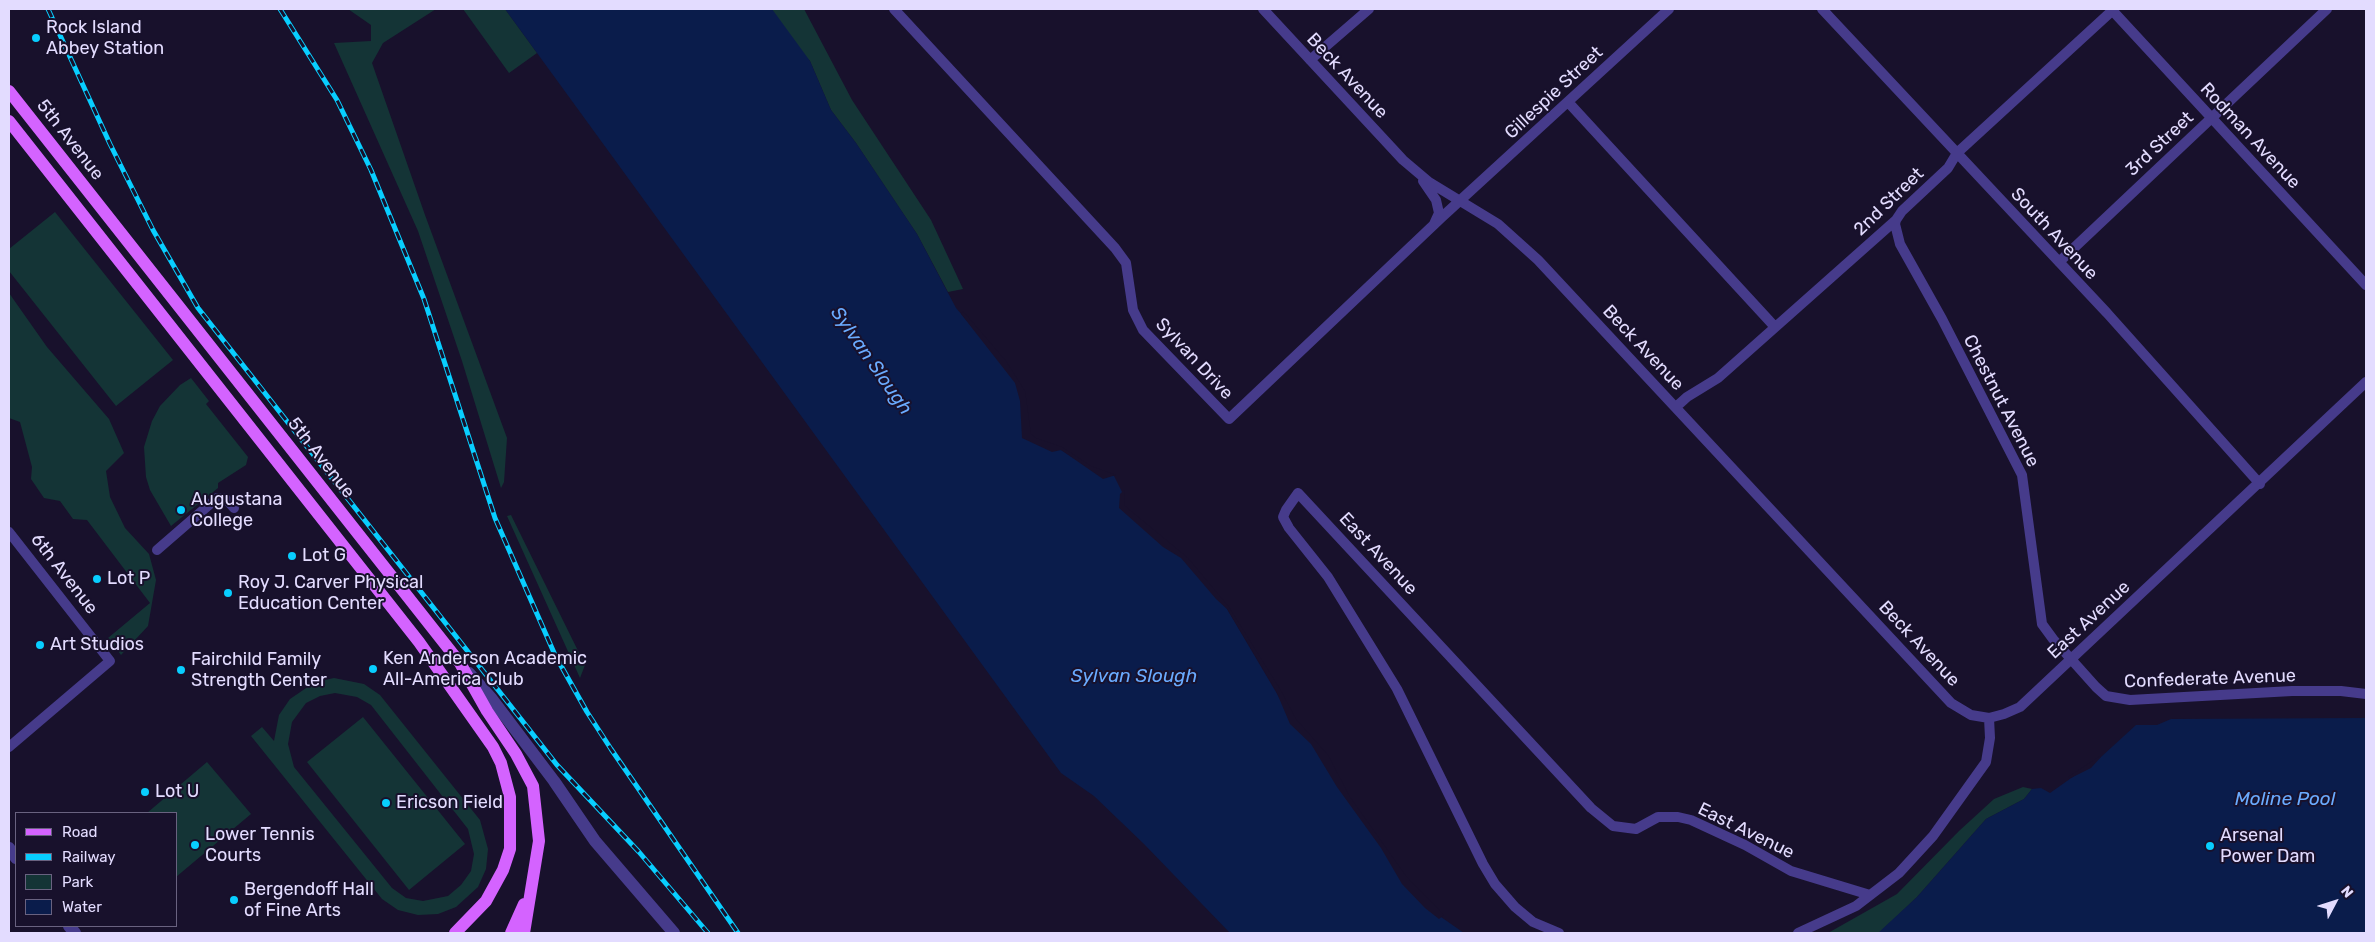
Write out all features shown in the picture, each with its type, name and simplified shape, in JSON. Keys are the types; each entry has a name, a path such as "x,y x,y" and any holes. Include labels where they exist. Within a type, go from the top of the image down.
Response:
{"main road":[{"name":"5th Avenue","path":"9,91 460,663 487,711 516,754 532,786 539,841 535,876"},
{"name":"5th Avenue","path":"9,121 413,634 493,747 501,763 510,797 510,849 503,870 486,902 455,933"},
{"path":"511,933 535,876"},
{"path":"524,933 535,876"}],"street":[{"name":"Sylvan Drive","path":"894,9 1115,248 1126,263 1133,310 1143,330 1229,419 1461,200"},
{"name":"Beck Avenue","path":"1263,9 1415,171 1428,182 1461,200 1514,236 1951,702 1971,715 1989,718"},
{"path":"1310,60 1368,9"},
{"name":"Gillespie Street","path":"1461,200 1669,9"},
{"name":"South Avenue","path":"1822,9 2059,262 2260,484"},
{"name":"2nd Street","path":"1676,407 1687,397 1718,378 1896,220 1902,211 1948,168 1957,154 2112,9"},
{"name":"Rodman Avenue","path":"2112,9 2366,285"},
{"name":"3rd Street","path":"2059,262 2327,9"},
{"path":"1568,102 1775,327"},
{"path":"1415,171 1436,200 1439,213 1434,226"},
{"name":"Chestnut Avenue","path":"1896,220 1895,224 1900,244 1939,314 2022,475 2032,538 2039,614 2042,624 2052,639 2071,659"},
{"name":"East Avenue","path":"1989,718 2020,707 2260,484 2366,382"},
{"name":"East Avenue","path":"1559,933 1533,922 1515,907 1495,884 1483,864 1397,689 1328,577 1289,528 1283,517 1298,492 1591,808 1613,826 1636,830 1658,818 1678,817 1691,820 1745,845 1791,872 1870,895"},
{"path":"157,550 217,498 226,499 234,508"},
{"name":"6th Avenue","path":"9,532 110,661 9,747"},
{"name":"Confederate Avenue","path":"2071,659 2106,696 2116,699 2292,691 2341,691 2366,694"},
{"path":"460,663 492,699 554,781 595,841 674,933"},
{"path":"1798,933 1856,906 1900,873 1933,836 1986,762 1989,750 1989,718"}],"green space":[{"path":"348,9 436,9 383,43 372,63 425,215 507,438 504,482 501,488 462,361 418,231 334,43 371,41 371,25"},
{"path":"463,9 505,9 537,53 509,73"},
{"path":"758,9 804,9 852,100 931,220 963,289 948,292 917,234 856,143 831,110 810,61"},
{"path":"55,212 173,360 116,406 9,271 9,249"},
{"path":"9,293 47,347 109,419 124,453 106,471 110,497 125,528 149,554 156,580 148,626 121,655 108,638 150,603 87,520 73,519 60,501 44,498 31,479 32,467 20,422 9,418"},
{"path":"191,378 209,401 206,404 248,457 246,465 218,483 218,488 171,526 150,490 146,477 144,447 152,421 160,406 180,385"},
{"path":"511,515 585,665 580,678 507,516"},
{"path":"334,678 364,684 380,695 480,820 488,849 486,869 478,887 456,907 438,914 418,915 398,910 382,899 251,736 262,727 274,741 279,715 290,699 315,682","holes":["335,693 357,697 371,705 468,829 474,854 471,871 461,885 448,896 423,901 406,898 392,888 294,767 288,744 292,722 306,703 320,696"]},
{"name":"Ericson Field","path":"363,717 465,844 409,890 307,762"},
{"name":"Lower Tennis Courts","path":"207,762 251,814 178,875 178,812 148,812"},
{"path":"2023,787 2032,789 2024,799 1986,819 1917,897 1879,933 1828,933 1897,894 1959,831 1994,799"}],"water":[{"name":"Sylvan Slough","path":"505,9 772,9 810,61 831,110 856,143 917,234 956,308 1004,363 1023,392 1028,435 1061,450 1090,468 1114,476 1122,492 1123,507 1186,560 1227,609 1293,721 1326,756 1348,798 1404,877 1441,917 1464,933 1230,933 1144,844 1094,796 1061,773"},
{"name":"Moline Pool","path":"2366,718 2366,933 1878,933 1917,897 1986,819 2024,799 2032,789 2041,788 2050,793 2101,757 2136,725 2157,725 2171,719"}],"pier":[{"path":"963,311 1006,361 1025,391 1031,434 1036,438 1062,447 1091,466 1116,475 1103,479 1061,450 1052,452 1022,438 1020,401 1015,383 961,314"},
{"path":"1124,490 1125,506 1188,558 1229,607 1280,689 1296,719 1328,755 1350,797 1406,876 1444,915 1439,919 1425,908 1402,884 1381,848 1337,787 1311,744 1290,724 1276,691 1227,609 1181,558 1163,547 1119,508 1120,494"},
{"path":"2100,756 2091,768 2071,778 2068,777"}],"railway":[{"path":"48,9 110,144 153,230 198,308 557,765 639,852 708,933"},
{"path":"280,9 337,100 371,170 424,299 495,518 555,655 587,712 611,749 738,933"}],"place":[{"name":"Rock Island Abbey Station","path":"36,38"},
{"name":"Augustana College","path":"181,510"},
{"name":"Lot G","path":"292,556"},
{"name":"Lot P","path":"97,579"},
{"name":"Roy J. Carver Physical Education Center","path":"228,593"},
{"name":"Art Studios","path":"40,645"},
{"name":"Ken Anderson Academic All-America Club","path":"373,669"},
{"name":"Fairchild Family Strength Center","path":"181,670"},
{"name":"Lot U","path":"145,792"},
{"name":"Ericson Field","path":"386,803"},
{"name":"Lower Tennis Courts","path":"195,845"},
{"name":"Arsenal Power Dam","path":"2210,846"},
{"name":"Bergendoff Hall of Fine Arts","path":"234,900"}]}
